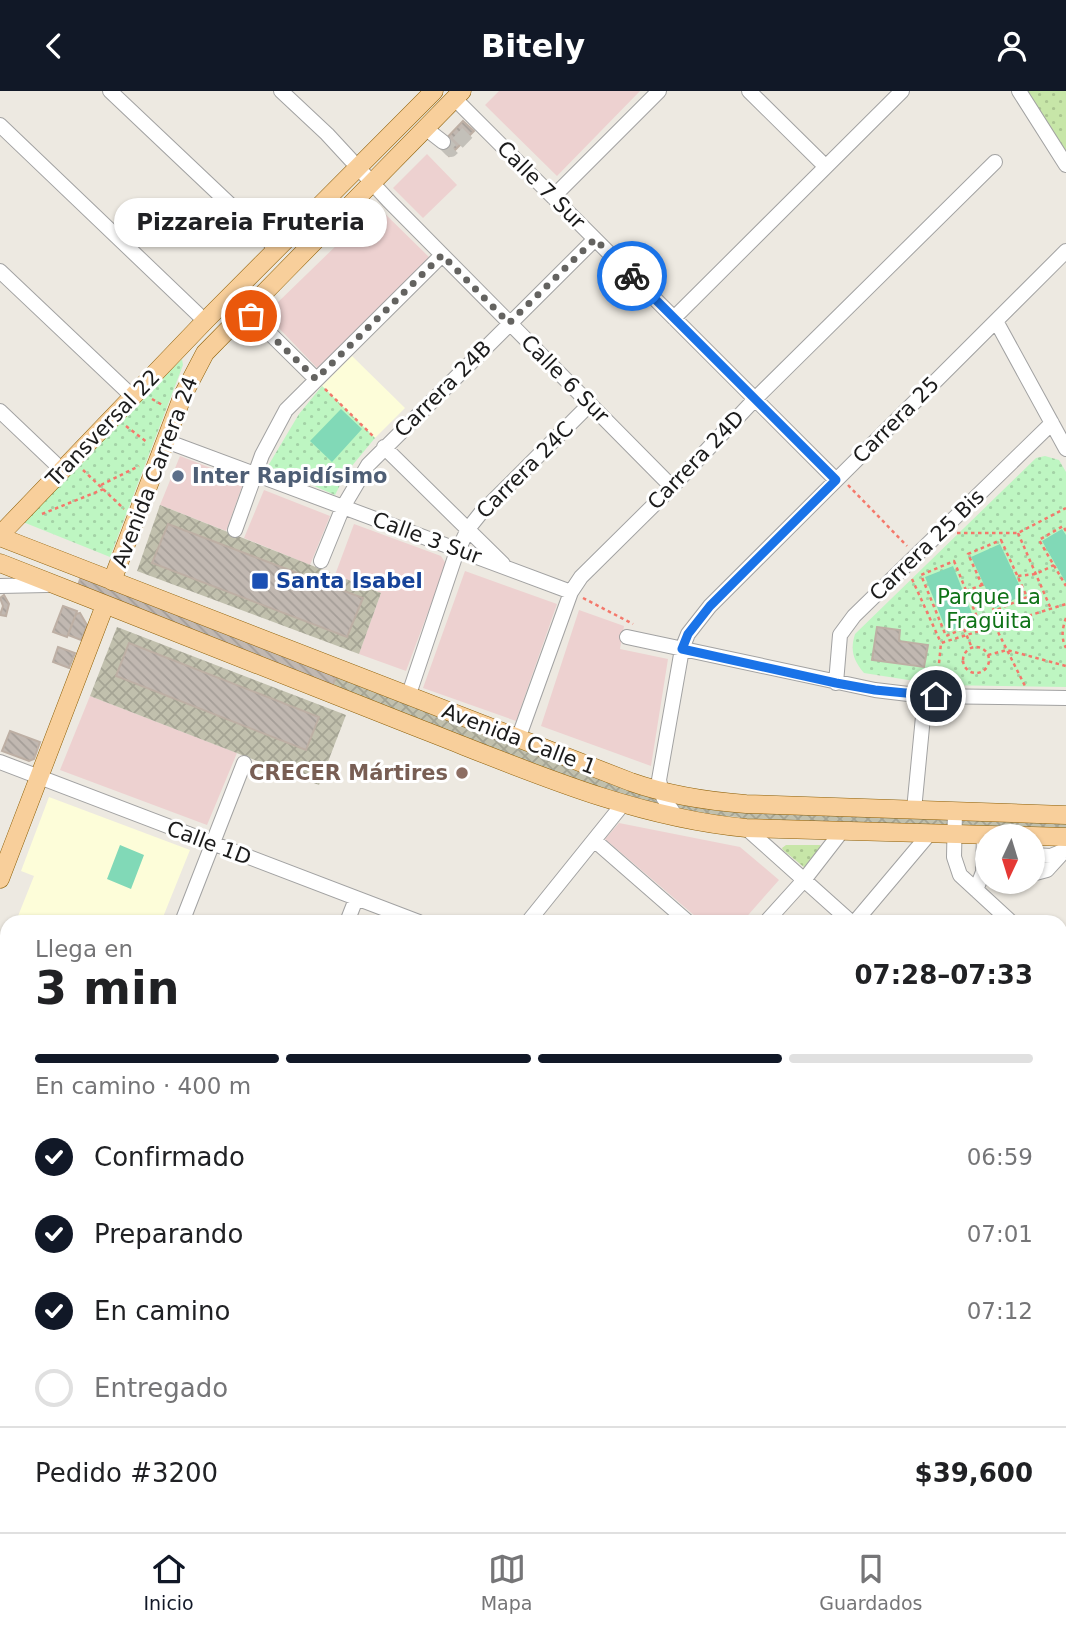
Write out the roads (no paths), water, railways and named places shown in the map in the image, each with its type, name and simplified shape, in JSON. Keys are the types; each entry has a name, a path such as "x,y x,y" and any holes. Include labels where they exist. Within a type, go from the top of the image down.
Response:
{"main road":[{"path":"205,321 434,91"},
{"name":"Avenida Carrera 24","path":"112,581 160,444 201,360 212,345 372,182 436,139 458,95"},
{"name":"Transversal 22","path":"0,536 205,321"},
{"name":"Avenida Calle 1","path":"0,536 408,697 661,791 722,803 1066,815"},
{"name":"Avenida Calle 1","path":"0,563 504,761 623,804 677,818 746,828 975,835"},
{"path":"0,879 104,605"},
{"name":"Avenida Calle 1","path":"1045,837 1066,837"}],"street":[{"path":"110,91 276,249"},
{"name":"Calle 6 Sur","path":"281,91 672,487"},
{"path":"553,197 659,91"},
{"path":"749,91 825,166"},
{"path":"674,318 902,91"},
{"path":"1019,91 1066,165"},
{"name":"Calle 7 Sur","path":"458,95 475,126 553,197 838,478"},
{"path":"0,125 205,321"},
{"name":"Carrera 24D","path":"518,739 571,592 581,577 672,487 755,399 995,162"},
{"name":"Carrera 24B","path":"321,561 354,485 384,447 595,239"},
{"name":"Carrera 25","path":"661,791 659,780 682,649 688,634 710,606 1066,251"},
{"path":"235,530 273,431 286,409 442,255"},
{"path":"0,271 133,397"},
{"path":"246,310 316,379"},
{"path":"996,321 1066,449"},
{"name":"Carrera 24C","path":"408,697 458,549 468,529 590,404"},
{"path":"0,411 69,466"},
{"name":"Carrera 25 Bis","path":"836,683 840,635 854,617 1052,423"},
{"name":"Calle 3 Sur","path":"160,444 256,474 571,592"},
{"path":"384,447 506,567"},
{"path":"0,586 55,585"},
{"path":"630,630 682,649 836,683 930,696 1066,698"},
{"path":"914,810 930,696"},
{"name":"Calle 1D","path":"0,762 401,915"},
{"path":"185,915 244,763"},
{"path":"661,791 668,808 677,818"},
{"path":"534,915 623,804"},
{"path":"955,811 957,867 960,874 975,889"},
{"path":"746,828 845,915"},
{"path":"772,915 842,831"},
{"path":"859,915 930,833"},
{"path":"594,840 680,915"},
{"path":"1045,856 1051,856 1066,849"},
{"path":"1045,871 1066,849"},
{"path":"980,894 999,915"},
{"path":"350,915 356,898"}],"tunnel":[{"path":"443,142 451,150 471,129"}],"place":[{"name":"Pizzareia Fruteria","path":"251,316"},
{"name":"Inter Rapidísimo","path":"178,476"},
{"name":"Santa Isabel","path":"260,581"},
{"name":"CRECER Mártires","path":"462,773"}],"park label":[{"name":"Parque La Fragüita","path":"989,609"}]}
